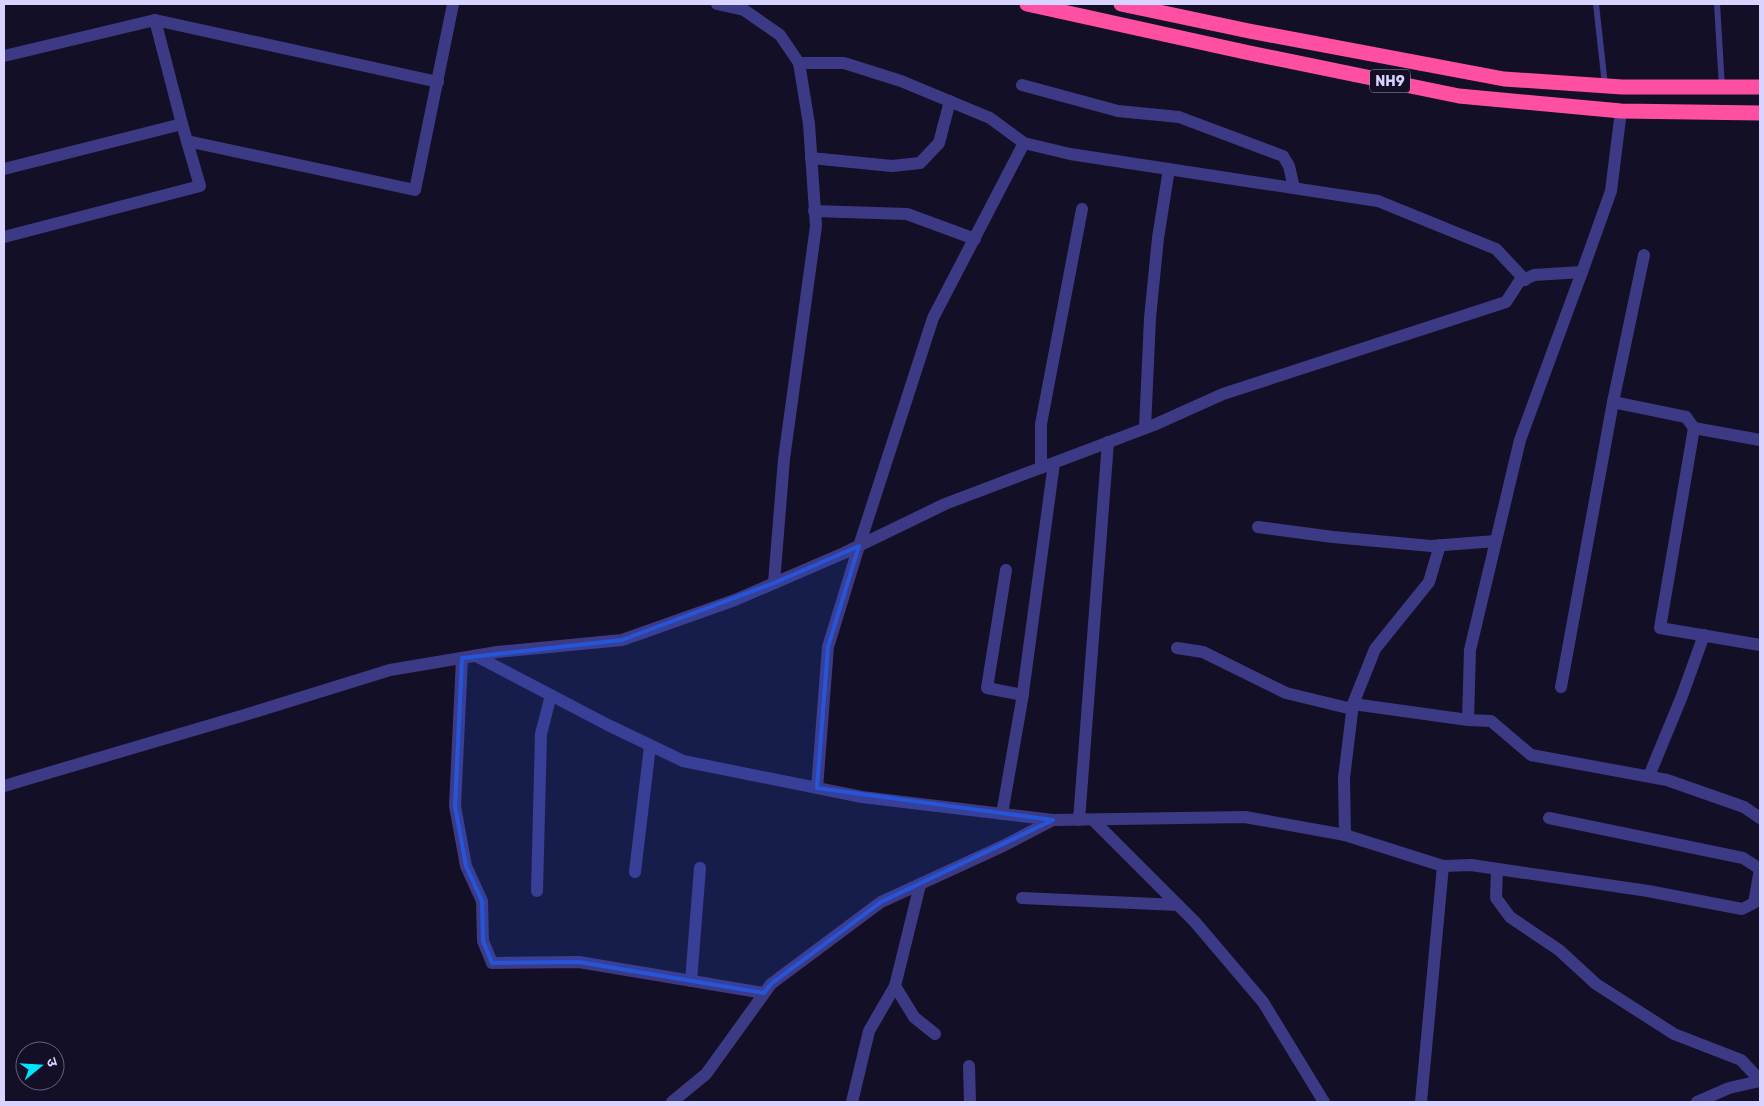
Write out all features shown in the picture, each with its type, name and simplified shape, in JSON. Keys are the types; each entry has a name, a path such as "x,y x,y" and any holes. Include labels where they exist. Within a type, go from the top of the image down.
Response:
{"highway":[{"name":"NH9","path":"1027,4 1245,52 1459,96 1621,111 1760,113"},
{"name":"NH9","path":"1121,4 1249,31 1504,79 1622,87 1760,87"},
{"path":"1245,52 1249,31"},
{"path":"1332,69 1335,47"},
{"path":"1621,111 1622,87"}],"street":[{"path":"187,141 415,190 453,4"},
{"path":"717,4 744,10 780,35 799,63 809,124 814,236 784,459 774,583"},
{"path":"4,56 155,20 438,82"},
{"path":"4,237 200,186 155,20"},
{"path":"799,63 844,63 901,81 990,118 1024,143 1070,154 1378,201 1496,249 1525,280"},
{"path":"1022,84 1118,110 1179,117 1283,156 1289,166 1294,188"},
{"path":"811,158 892,166 920,163 938,143 950,101"},
{"path":"1468,720 1470,650 1520,440 1611,191 1621,111"},
{"path":"4,169 182,124"},
{"path":"817,788 828,647 859,546 933,318 1024,143"},
{"path":"1145,428 1150,318 1158,238 1170,169"},
{"path":"1041,468 1041,424 1082,209"},
{"path":"814,211 907,214 975,239"},
{"path":"1561,687 1613,402 1644,255"},
{"path":"4,786 390,670 497,652 622,640 735,600 859,546 945,504 1145,428 1223,394 1506,302 1520,282 1534,275 1582,272"},
{"path":"1613,402 1686,417 1694,428 1760,440"},
{"path":"1694,428 1660,628 1760,645"},
{"path":"1079,820 1108,442"},
{"path":"1002,814 1023,696 1054,463"},
{"path":"1258,527 1343,538 1431,546 1496,541"},
{"path":"1345,835 1344,778 1352,707 1375,649 1430,582 1440,545"},
{"path":"1006,570 986,688 1023,696"},
{"path":"1649,776 1682,696 1704,635"},
{"path":"1177,648 1203,652 1286,693 1352,707 1490,721 1531,755 1667,780 1744,807 1760,818"},
{"path":"476,656 650,746 683,761 862,797 1053,820 1246,817 1345,835 1443,866 1471,865 1648,891 1742,909 1754,903 1760,869 1743,858 1549,818"},
{"path":"462,658 455,806 466,866 482,902 483,941 492,963 579,962 764,993"},
{"path":"537,891 541,734 551,695"},
{"path":"636,872 650,746"},
{"path":"672,1102 706,1074 771,984 881,902 1003,846 1053,820"},
{"path":"1093,820 1195,922 1263,1002 1324,1102"},
{"path":"1421,1102 1443,866"},
{"path":"691,982 700,868"},
{"path":"1497,869 1496,898 1510,917 1559,950 1596,984 1674,1034 1741,1060 1760,1081 1729,1088 1697,1102"},
{"path":"852,1102 869,1031 894,986 920,884"},
{"path":"1022,898 1178,905"},
{"path":"894,986 914,1017 935,1034"},
{"path":"969,1066 970,1102"}],"lane":[{"path":"1596,4 1606,86"},
{"path":"1717,4 1722,87"}],"highlighted area":[{"path":"859,546 828,647 817,788 1053,820 881,902 771,984 764,993 579,962 492,963 483,941 482,901 466,866 455,806 462,658 622,640 774,583"}]}
